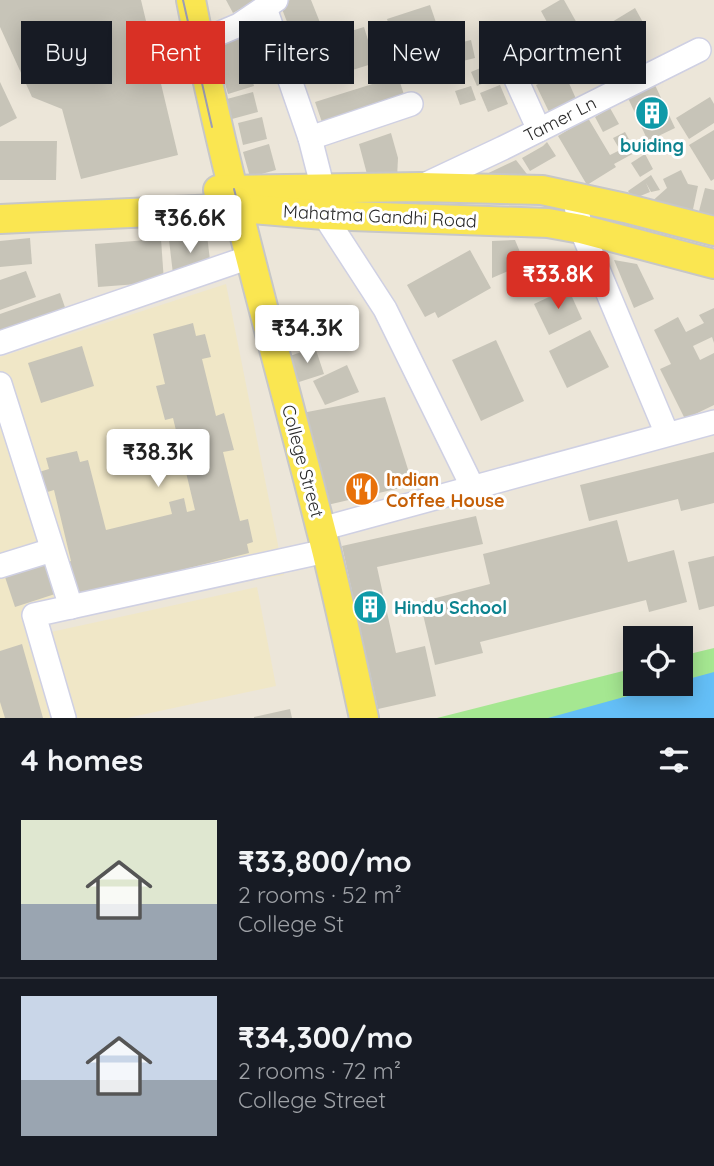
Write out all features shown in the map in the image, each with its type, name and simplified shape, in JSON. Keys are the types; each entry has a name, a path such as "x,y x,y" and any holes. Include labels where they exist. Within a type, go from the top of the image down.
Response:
{"main road":[{"name":"College Street","path":"191,0 195,21"},
{"name":"College Street","path":"209,84 250,257 324,540 364,718"},
{"name":"Mahatma Gandhi Road","path":"324,202 420,187 542,190 714,231"},
{"name":"Mahatma Gandhi Road","path":"0,201 236,198 324,202 548,223 714,264"},
{"name":"Mahatma Gandhi Road","path":"0,219 236,198"}],"street":[{"path":"225,32 271,4 310,138 324,202 385,309 473,488"},
{"name":"Tamer Ln","path":"420,187 699,50"},
{"path":"518,84 539,130"},
{"path":"310,138 411,104"},
{"path":"574,197 581,229 667,434"},
{"path":"0,344 250,257"},
{"path":"0,384 71,607"},
{"path":"64,718 34,615 324,540 473,488 714,422"},
{"path":"0,566 52,550"}],"shaded area":[{"path":"226,284 284,575 46,617 65,718 0,718 0,357"},
{"path":"257,587 276,686 127,718 70,718 51,632"}],"green space":[{"path":"714,648 714,718 437,718 623,671 623,696 693,696 693,653"}],"water":[{"path":"714,672 714,718 548,718 628,696 693,696 693,678"}],"building":[{"path":"0,0 141,0 146,21 126,21 126,84 161,84 178,155 81,179 62,109 32,97 26,84 112,84 112,21 21,21 21,73 0,27"},
{"path":"226,0 257,0 233,13"},
{"path":"290,0 311,0 319,21 287,21 280,4"},
{"path":"564,0 576,21 546,21 541,11"},
{"path":"430,5 436,21 388,21"},
{"path":"635,8 642,21 614,21"},
{"path":"364,27 368,40 368,65 354,70 354,30"},
{"path":"239,38 239,84 254,86 228,94 225,84 225,43"},
{"path":"471,40 475,58 465,60 465,41"},
{"path":"479,69 479,84 482,84 477,86 471,72"},
{"path":"0,82 17,118 0,127"},
{"path":"372,84 401,84 406,101 324,128 315,102"},
{"path":"569,84 577,101 550,114 536,85"},
{"path":"606,84 624,84 609,91"},
{"path":"500,85 508,104 488,112 480,93"},
{"name":"buiding","path":"655,85 675,128 648,141 628,98"},
{"path":"471,86 476,100 460,105 455,91"},
{"path":"253,92 258,112 232,119 227,99"},
{"path":"710,97 714,104 714,123 689,139 676,118"},
{"path":"610,108 619,124 603,132 595,117"},
{"path":"262,117 267,139 243,145 238,123"},
{"path":"588,118 610,155 620,150 613,138 625,132 636,152 614,164 616,167 587,185 558,136"},
{"path":"714,130 714,179 711,181 689,145"},
{"path":"391,133 398,158 397,178 368,178 359,144"},
{"path":"0,141 57,141 56,180 0,180"},
{"path":"547,142 556,156 530,171 522,158"},
{"path":"269,144 276,170 250,177 243,152"},
{"path":"645,154 653,169 640,177 631,163"},
{"path":"516,160 530,178 478,178"},
{"path":"681,170 688,184 698,186 692,214 649,204 667,188 663,179"},
{"path":"651,175 660,190 651,192 646,183 650,192 633,199 628,191"},
{"path":"705,188 714,190 714,219 698,215"},
{"path":"207,235 211,269 173,274 169,240"},
{"path":"30,238 32,264 0,267 0,241"},
{"path":"161,239 164,282 98,287 95,244"},
{"path":"515,240 525,264 492,278 492,241"},
{"path":"470,250 491,288 438,318 435,312 425,317 407,285"},
{"path":"614,260 637,264 654,299 634,308"},
{"path":"26,271 36,297 0,310 0,280"},
{"path":"568,288 582,319 549,335 534,304"},
{"path":"60,293 68,316 0,339 0,314"},
{"path":"714,308 714,343 712,337 693,346 700,360 714,353 714,405 685,419 660,369 671,364 654,330 678,317 686,332 704,323 699,315"},
{"path":"193,323 196,336 205,334 211,357 202,359 216,416 224,413 234,450 223,452 240,521 248,519 253,542 247,544 249,553 77,596 61,564 71,561 54,490 44,493 39,472 49,469 46,458 77,451 80,462 88,460 106,530 172,514 169,502 184,498 187,512 195,510 173,418 165,420 156,386 165,384 153,334"},
{"path":"590,330 609,367 567,388 549,351"},
{"path":"496,340 524,401 481,421 452,360"},
{"path":"82,346 94,386 41,403 28,363"},
{"path":"315,347 324,374 299,382 290,356"},
{"path":"347,365 359,392 325,405 313,381"},
{"path":"385,397 413,485 323,506 302,413"},
{"path":"714,452 714,503 681,511 678,499 589,521 580,485"},
{"name":"Hindu School","path":"476,516 483,544 377,567 396,653 425,646 436,696 378,709 342,546"},
{"path":"617,520 628,562 674,550 687,602 649,612 646,600 480,642 483,653 435,665 420,602 490,584 483,554"},
{"path":"714,556 714,606 699,610 688,562"},
{"path":"44,561 55,594 15,607 4,574"},
{"path":"22,644 43,718 5,718 0,702 0,651"},
{"path":"290,709 292,718 254,718 254,717"}],"tram line":[{"path":"183,0 212,127"},
{"path":"234,189 239,208"}],"place":[{"name":"buiding","path":"652,113"},
{"name":"Indian Coffee House","path":"362,489"},
{"name":"Hindu School","path":"370,607"}]}
